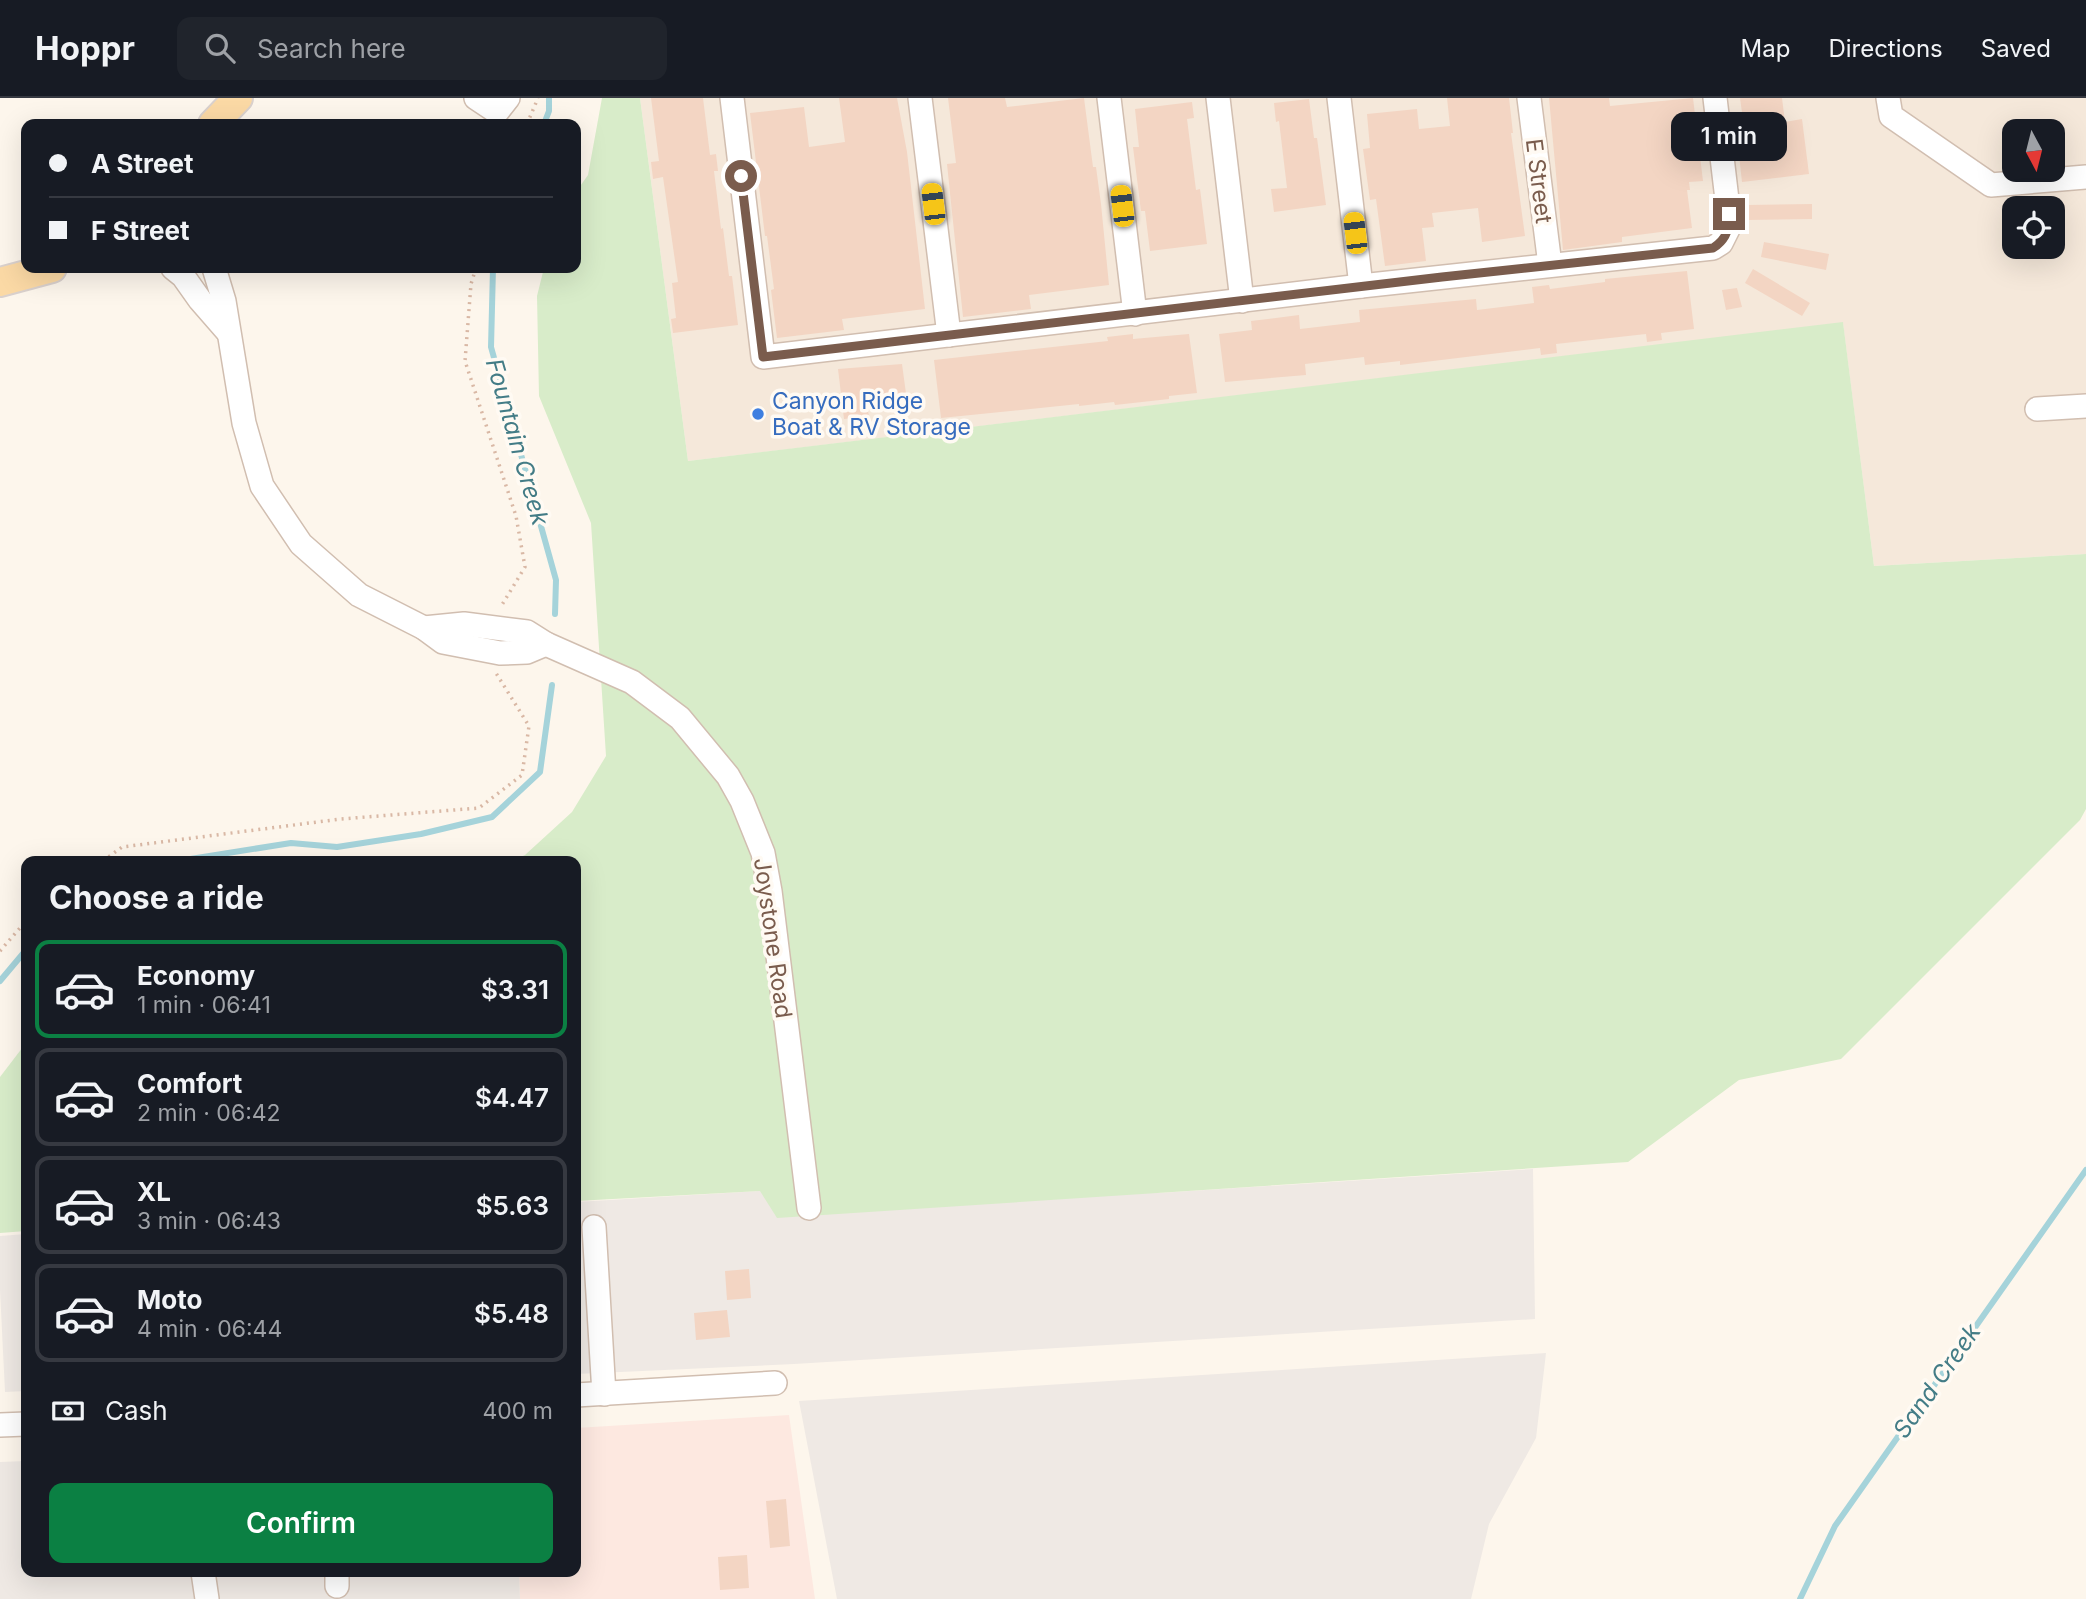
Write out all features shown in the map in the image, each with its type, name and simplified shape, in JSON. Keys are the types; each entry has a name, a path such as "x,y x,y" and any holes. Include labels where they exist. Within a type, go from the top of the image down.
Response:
{"main road":[{"path":"220,119 234,108"}],"street":[{"path":"476,98 503,105"},
{"path":"732,98 763,357 1362,286 1713,248 1731,240 1715,98"},
{"path":"920,98 949,335"},
{"path":"1109,98 1135,314"},
{"path":"1218,98 1242,301"},
{"path":"1339,98 1362,286"},
{"name":"E Street","path":"1529,98 1550,265"},
{"path":"1888,98 1891,116 1991,185 2086,177"},
{"path":"179,273 227,331"},
{"name":"Joystone Road","path":"216,273 224,301 244,423 262,486 301,544 359,595 424,628 464,624 527,632 546,644 632,682 680,718 728,776 742,801 763,853 809,1208"},
{"path":"2037,409 2086,406"},
{"path":"594,1227 604,1394"},
{"path":"581,1395 775,1383"},
{"path":"0,1425 21,1424"},
{"path":"204,1577 207,1599"}],"path":[{"path":"529,119 538,98"},
{"path":"474,273 471,284 465,361 516,516 525,567 500,608"},
{"path":"110,856 122,847 341,819 478,808 522,775 529,726 491,665"},
{"path":"0,951 21,927"}],"shaded area":[{"path":"640,98 2086,98 2086,554 1874,566 1843,323 688,461"},
{"path":"1533,1169 1535,1319 794,1364 581,1374 581,1202 760,1191 1159,1193"},
{"path":"21,1234 21,1391 5,1392 0,1236"},
{"path":"1546,1353 1536,1438 1489,1524 1471,1599 837,1599 799,1401"},
{"path":"789,1415 815,1599 520,1599 519,1577 581,1577 581,1428"},
{"path":"21,1461 21,1577 519,1577 520,1599 0,1599 0,1462"}],"green space":[{"path":"602,98 640,98 688,461 1843,322 1874,566 2086,554 2086,809 2080,820 1841,1059 1739,1080 1628,1162 777,1218 760,1191 581,1201 581,856 523,856 572,812 606,756 591,523 539,396 537,296 543,273 581,273 581,185 588,175"},
{"path":"21,1050 21,1231 0,1233 0,1077"}],"building":[{"path":"651,98 703,98 710,155 716,154 718,171 714,171 721,229 723,228 729,276 732,276 738,325 673,333 671,319 676,318 672,283 678,282 663,177 653,179 651,162 659,161"},
{"path":"839,98 897,98 907,152 925,309 842,319 844,330 777,338 771,290 774,289 750,113 804,107 809,147 845,142"},
{"path":"948,98 1005,98 1007,107 1084,98 1101,204 1109,285 1029,295 1031,309 963,317 947,164 956,163"},
{"path":"1447,98 1509,98 1525,236 1482,242 1478,208 1432,213 1434,227 1422,228 1426,261 1385,266 1376,199 1370,200 1363,149 1370,148 1367,114 1417,109 1419,129 1450,126"},
{"path":"1549,98 1609,98 1610,106 1693,98 1703,181 1689,182 1690,190 1687,190 1692,228 1622,237 1622,242 1563,250"},
{"path":"1740,98 1782,98 1785,122 1802,119 1809,174 1742,182 1736,128 1744,127"},
{"path":"1309,99 1326,205 1274,212 1271,189 1287,188 1279,121 1276,122 1274,103"},
{"path":"1192,102 1194,118 1187,119 1196,190 1200,189 1207,244 1150,251 1145,211 1141,211 1133,147 1139,147 1135,109"},
{"path":"1812,204 1812,219 1747,220 1747,205"},
{"path":"1764,242 1829,254 1826,270 1761,257"},
{"path":"1753,269 1810,303 1802,316 1745,283"},
{"path":"1687,271 1694,329 1661,333 1662,340 1647,342 1646,334 1556,344 1557,353 1541,355 1540,348 1400,365 1400,361 1365,365 1364,357 1305,364 1306,375 1225,382 1219,334 1252,330 1251,321 1299,315 1300,329 1360,322 1359,310 1476,299 1477,310 1534,303 1532,287 1549,285 1550,289 1605,282 1605,279"},
{"path":"1737,288 1742,307 1726,310 1722,290"},
{"path":"1133,334 1133,339 1189,334 1197,393 1115,405 1114,402 1079,404 941,418 934,360 1108,341 1107,337"},
{"path":"902,364 907,401 867,406 869,416 844,419 838,369"},
{"path":"749,1269 751,1298 727,1300 725,1271"},
{"path":"727,1310 730,1337 696,1340 694,1313"},
{"path":"786,1499 790,1546 770,1548 766,1501"},
{"path":"747,1555 749,1588 720,1590 718,1557"}],"waterway":[{"name":"Fountain Creek","path":"546,119 549,98"},
{"name":"Fountain Creek","path":"493,273 491,347 556,580 555,614"},
{"name":"Fountain Creek","path":"209,856 291,843 337,847 421,834 492,817 540,772 552,685"},
{"name":"Fountain Creek","path":"0,981 21,956"},
{"name":"Sand Creek","path":"1800,1599 1835,1526 2086,1170"}],"place":[{"name":"Canyon Ridge Boat & RV Storage","path":"758,414"}],"route":[{"path":"741,176 763,357 1713,248 1726,236 1730,225 1729,214"}]}
